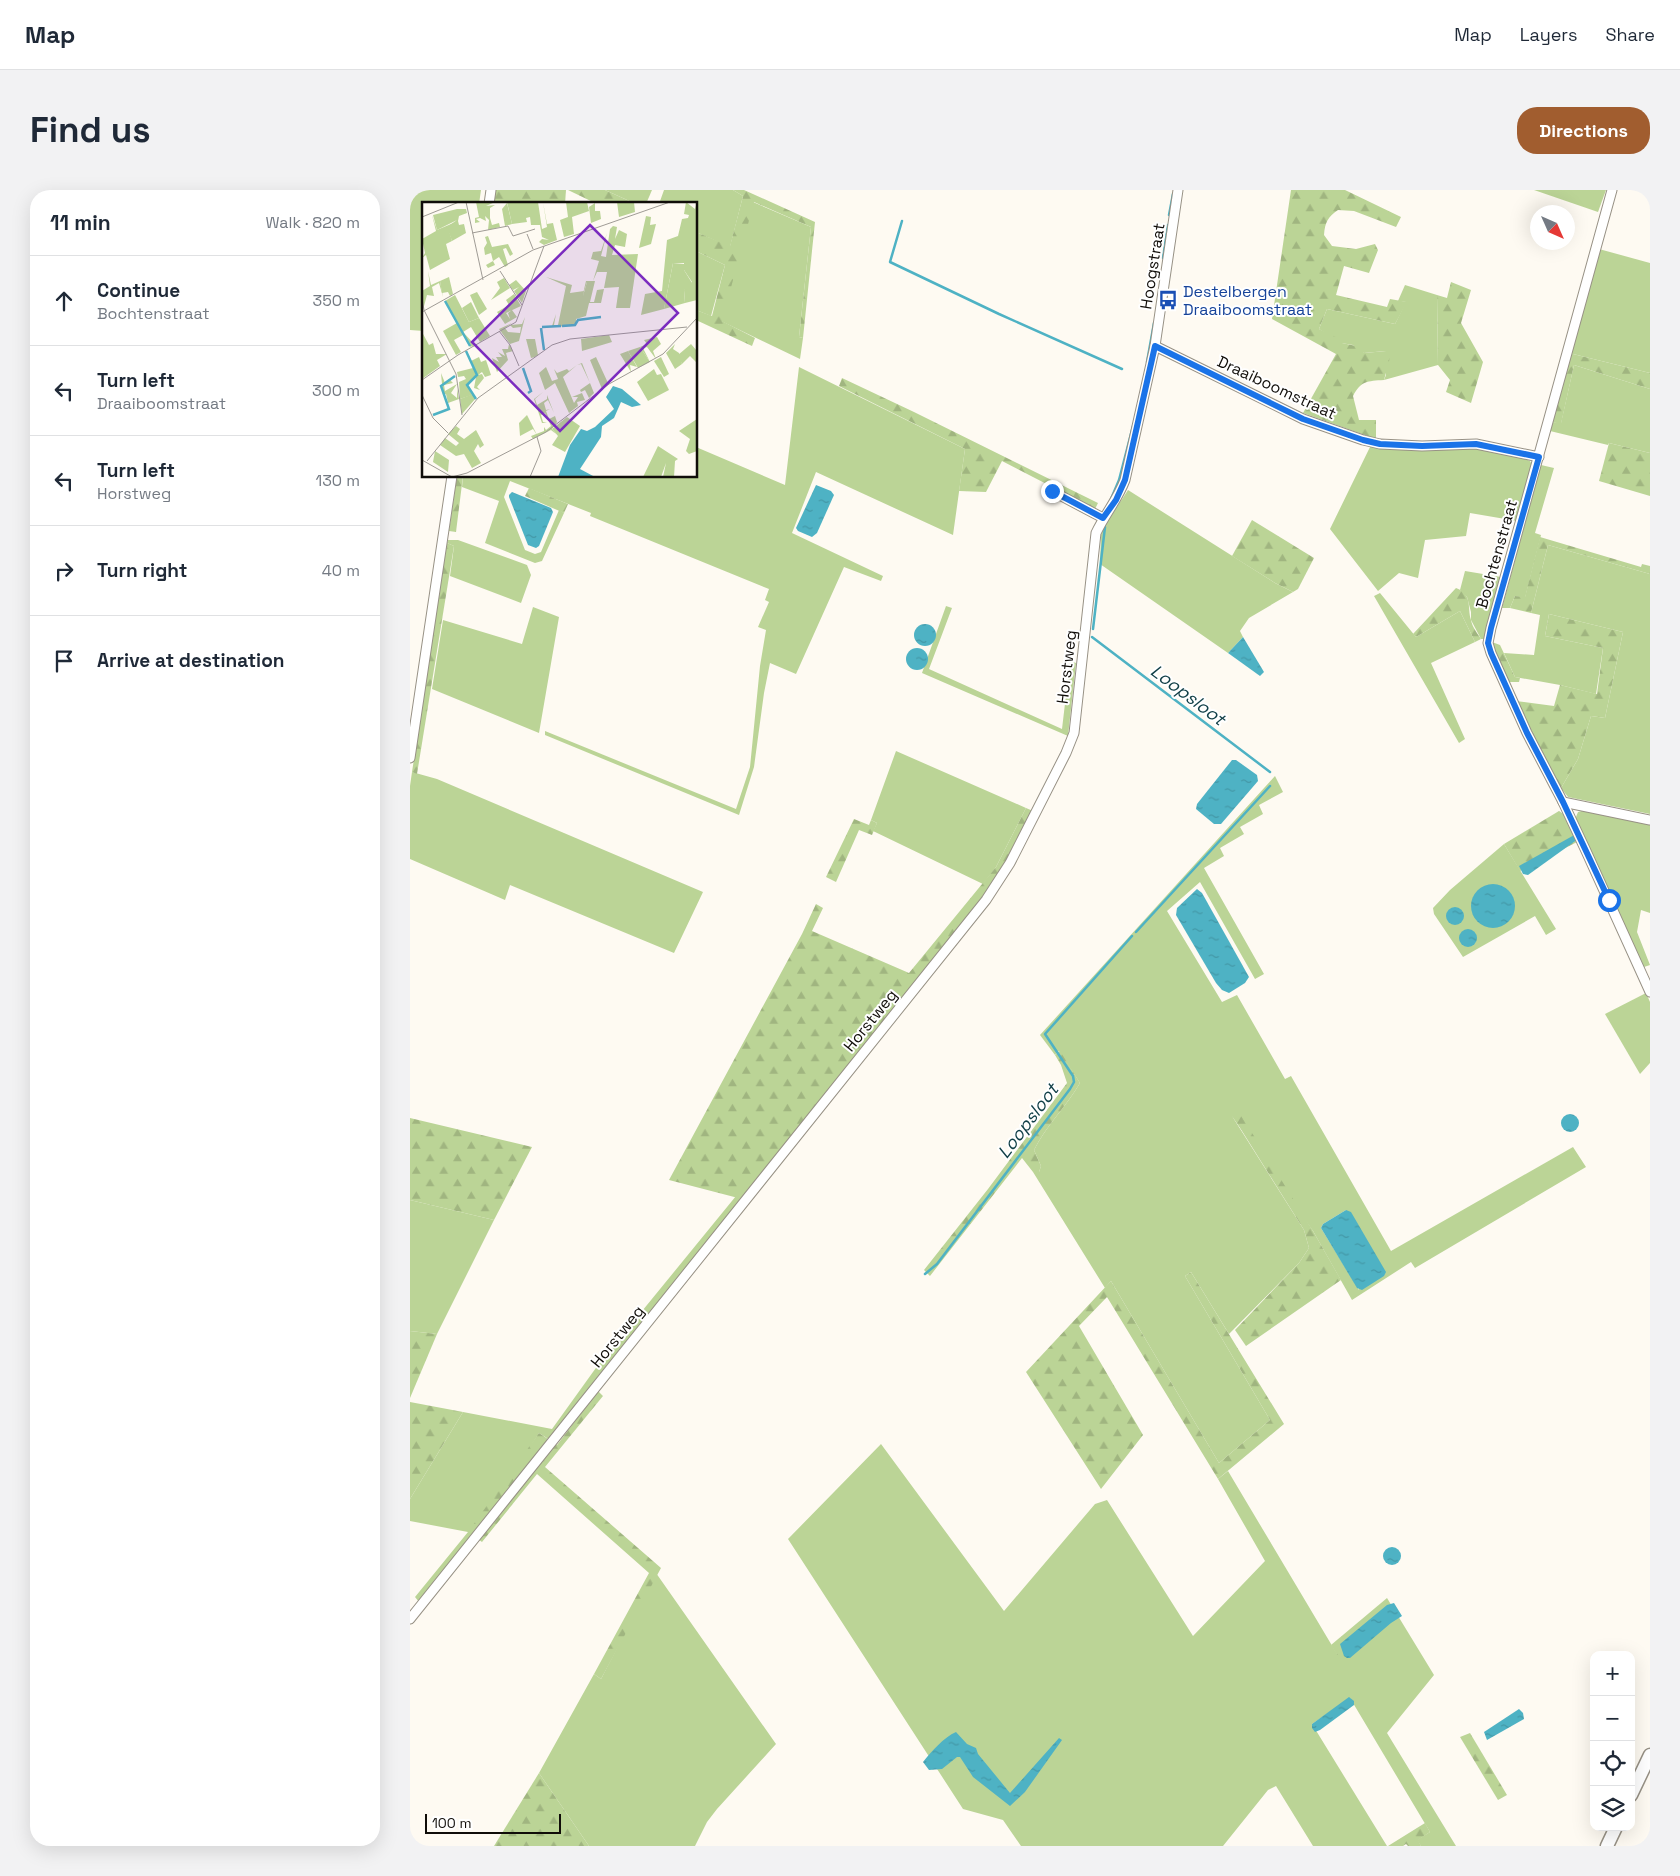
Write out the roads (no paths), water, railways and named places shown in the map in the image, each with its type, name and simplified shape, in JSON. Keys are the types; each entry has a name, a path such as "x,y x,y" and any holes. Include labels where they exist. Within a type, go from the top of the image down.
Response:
{"street":[{"name":"Hoogstraat","path":"1155,346 1178,190"},
{"name":"Bochtenstraat","path":"1612,190 1491,628 1489,648 1527,733 1563,802 1650,992"},
{"name":"Draaiboomstraat","path":"1155,346 1303,419 1363,440 1380,444 1422,446 1476,444 1539,457"},
{"name":"Horstweg","path":"410,1619 974,916 1010,864 1066,753 1074,733 1096,533 1103,518 1116,500 1125,480 1155,346"},
{"path":"410,758 452,478"},
{"path":"1052,491 1103,518"},
{"path":"1563,802 1650,820"},
{"path":"1635,1787 1650,1755"},
{"path":"1607,1846 1614,1831"}],"water":[{"path":"816,485 831,491 834,495 817,533 812,537 798,531 796,528"},
{"path":"512,492 551,508 553,512 539,546 536,548 528,545 509,497"},
{"path":"925,624 933,627 936,635 933,643 925,646 917,643 914,635 917,627"},
{"path":"1243,637 1264,672 1260,676 1228,653"},
{"path":"917,648 925,651 928,659 925,667 917,670 909,667 906,659 909,651"},
{"path":"1232,760 1236,760 1257,775 1258,781 1221,824 1214,824 1196,809 1197,804"},
{"path":"1576,834 1578,839 1528,875 1523,874 1519,866"},
{"path":"1489,884 1497,884 1509,890 1515,906 1509,922 1497,928 1489,928 1477,922 1471,910 1471,902 1477,890"},
{"path":"1197,889 1202,893 1249,977 1245,983 1229,993 1222,990 1216,983 1176,915 1177,908"},
{"path":"1451,907 1459,907 1464,912 1462,923 1451,925 1446,920 1446,912"},
{"path":"1464,929 1472,929 1477,934 1475,945 1464,947 1459,942 1459,934"},
{"path":"1566,1114 1574,1114 1579,1119 1577,1130 1566,1132 1561,1127 1561,1119"},
{"path":"1346,1210 1351,1212 1386,1272 1384,1276 1362,1290 1357,1288 1321,1228 1323,1224"},
{"path":"1388,1547 1396,1547 1401,1552 1399,1563 1388,1565 1383,1560 1383,1552"},
{"path":"1394,1603 1402,1616 1350,1658 1344,1656 1340,1644 1387,1605"},
{"path":"1349,1697 1354,1701 1354,1705 1315,1732 1312,1724"},
{"path":"1519,1709 1523,1713 1524,1719 1487,1740 1484,1732"},
{"path":"956,1732 967,1744 976,1748 978,1754 1010,1793 1059,1738 1062,1740 1025,1792 1010,1806 973,1777 960,1757 957,1757 942,1769 929,1770 923,1762 942,1741"}],"waterway":[{"name":"Loopsloot","path":"1169,215 1173,194"},
{"path":"902,221 890,262 999,314 1122,369"},
{"name":"Loopsloot","path":"1163,258 1168,225"},
{"name":"Loopsloot","path":"1147,362 1154,323"},
{"name":"Loopsloot","path":"1111,499 1119,480 1133,426"},
{"name":"Loopsloot","path":"1093,629 1105,527"},
{"name":"Loopsloot","path":"1092,637 1270,772"},
{"name":"Loopsloot","path":"1136,932 1270,786"},
{"name":"Loopsloot","path":"925,1274 937,1264 1070,1089 1074,1082 1073,1076 1045,1034 1132,936"}],"place":[{"name":"Destelbergen Draaiboomstraat","path":"1168,300"}]}
